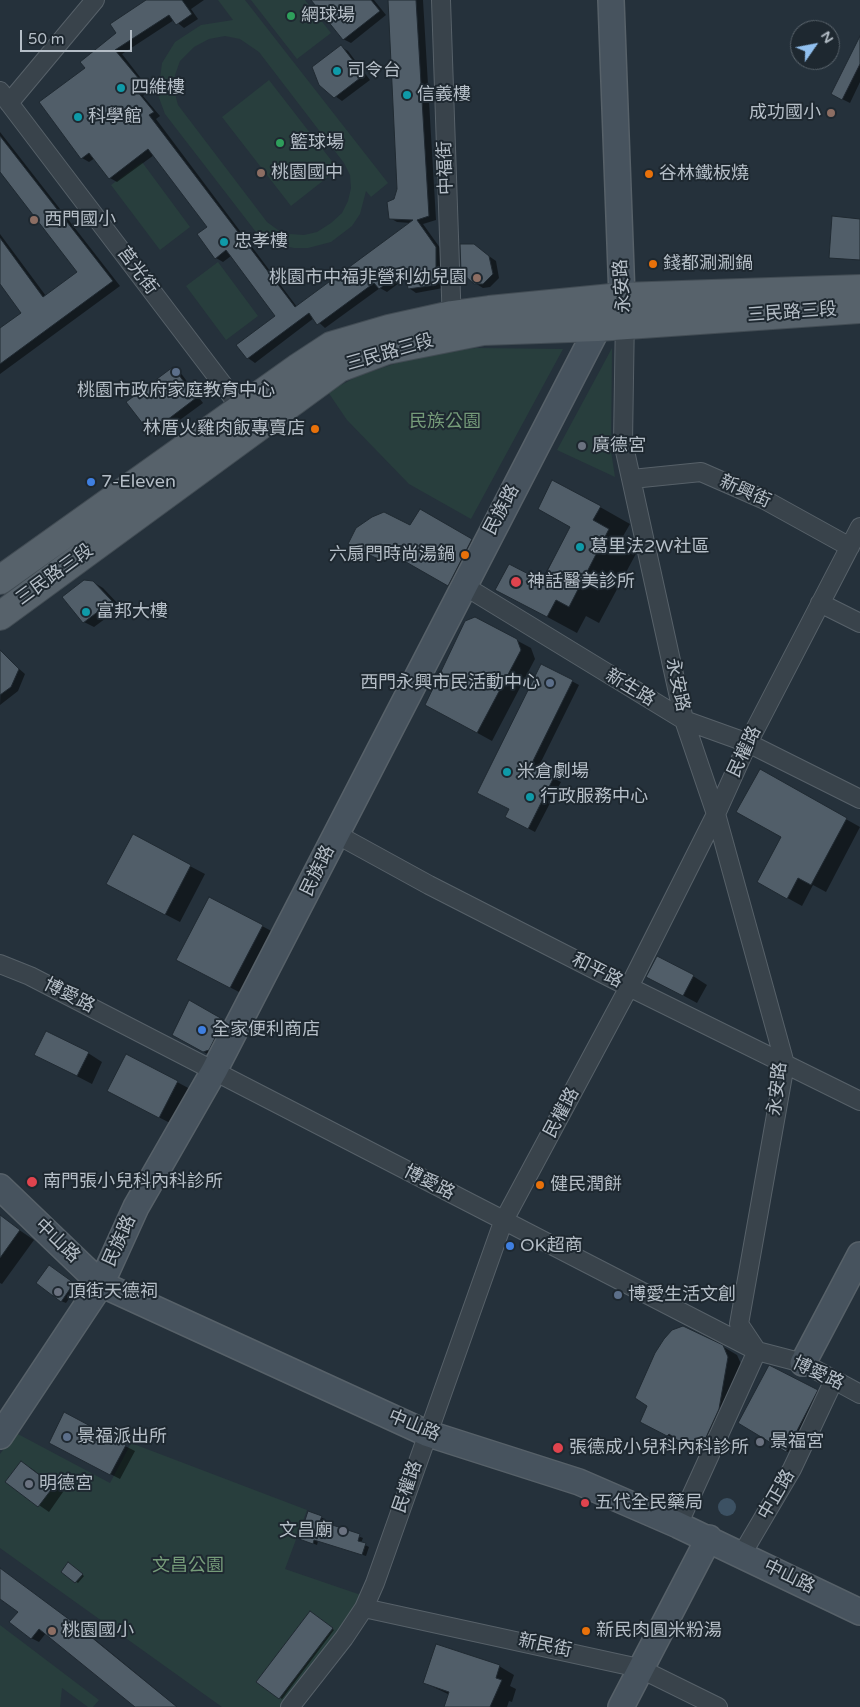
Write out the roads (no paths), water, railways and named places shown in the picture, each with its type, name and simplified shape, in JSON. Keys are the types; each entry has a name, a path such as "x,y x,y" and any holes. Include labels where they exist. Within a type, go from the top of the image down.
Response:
{"main road":[{"name":"永安路","path":"611,0 622,297"},
{"name":"三民路三段","path":"0,616 248,418 331,346 389,329 452,325 622,297 860,289"},
{"name":"民族路","path":"0,1436 101,1284 136,1207 214,1071 372,768 463,585 598,327 622,297"},
{"name":"三民路三段","path":"452,325 483,331 598,327 860,309"},
{"name":"三民路三段","path":"0,580 248,418"},
{"name":"中山路","path":"0,1187 101,1284 426,1433 580,1482 678,1524 860,1612"},
{"path":"803,1363 860,1255"},
{"path":"621,1707 639,1668 709,1538"}],"street":[{"path":"4,97 95,0"},
{"name":"中福街","path":"441,0 452,325"},
{"name":"莒光街","path":"4,97 248,418"},
{"name":"永安路","path":"622,297 626,324 623,442 684,720 716,814 785,1064 739,1324 757,1351"},
{"name":"新興街","path":"632,479 701,472 765,500 850,547"},
{"name":"民權路","path":"290,1707 344,1638 364,1608 393,1533 426,1433 503,1222 629,987 716,814 748,743 860,527"},
{"name":"新生路","path":"463,585 684,720 748,743 860,799"},
{"path":"820,604 860,623"},
{"name":"和平路","path":"336,834 429,885 860,1102"},
{"name":"博愛路","path":"0,964 30,976 503,1222 757,1351 803,1363 860,1394"},
{"path":"678,1524 757,1351"},
{"name":"中正路","path":"742,1554 792,1469 834,1380"},
{"name":"新民街","path":"364,1608 639,1668 718,1707"}],"water":[{"path":"727,1498 733,1501 736,1507 733,1513 727,1516 721,1513 718,1507 721,1501"}],"place":[{"name":"網球場","path":"291,16"},
{"name":"司令台","path":"337,71"},
{"name":"四維樓","path":"121,88"},
{"name":"信義樓","path":"407,95"},
{"name":"成功國小","path":"831,113"},
{"name":"科學館","path":"78,117"},
{"name":"籃球場","path":"280,143"},
{"name":"桃園國中","path":"261,173"},
{"name":"谷林鐵板燒","path":"649,174"},
{"name":"西門國小","path":"34,220"},
{"name":"忠孝樓","path":"224,242"},
{"name":"錢都涮涮鍋","path":"653,264"},
{"name":"桃園市中福非營利幼兒園","path":"477,278"},
{"name":"桃園市政府家庭教育中心","path":"176,372"},
{"name":"林厝火雞肉飯專賣店","path":"315,429"},
{"name":"廣德宮","path":"582,446"},
{"name":"7-Eleven","path":"91,482"},
{"name":"葛里法2W社區","path":"580,547"},
{"name":"六扇門時尚湯鍋","path":"465,555"},
{"name":"神話醫美診所","path":"516,582"},
{"name":"富邦大樓","path":"86,612"},
{"name":"西門永興市民活動中心","path":"550,683"},
{"name":"米倉劇場","path":"507,772"},
{"name":"行政服務中心","path":"530,797"},
{"name":"全家便利商店","path":"202,1030"},
{"name":"南門張小兒科內科診所","path":"32,1182"},
{"name":"健民潤餅","path":"540,1185"},
{"name":"OK超商","path":"510,1246"},
{"name":"頂街天德祠","path":"58,1292"},
{"name":"博愛生活文創","path":"618,1295"},
{"name":"景福派出所","path":"67,1437"},
{"name":"景福宮","path":"760,1442"},
{"name":"張德成小兒科內科診所","path":"558,1448"},
{"name":"明德宮","path":"29,1484"},
{"name":"五代全民藥局","path":"585,1503"},
{"name":"文昌廟","path":"343,1531"},
{"name":"桃園國小","path":"52,1631"},
{"name":"新民肉圓米粉湯","path":"586,1631"}],"park label":[{"name":"民族公園","path":"445,422"},
{"name":"文昌公園","path":"188,1566"}]}
